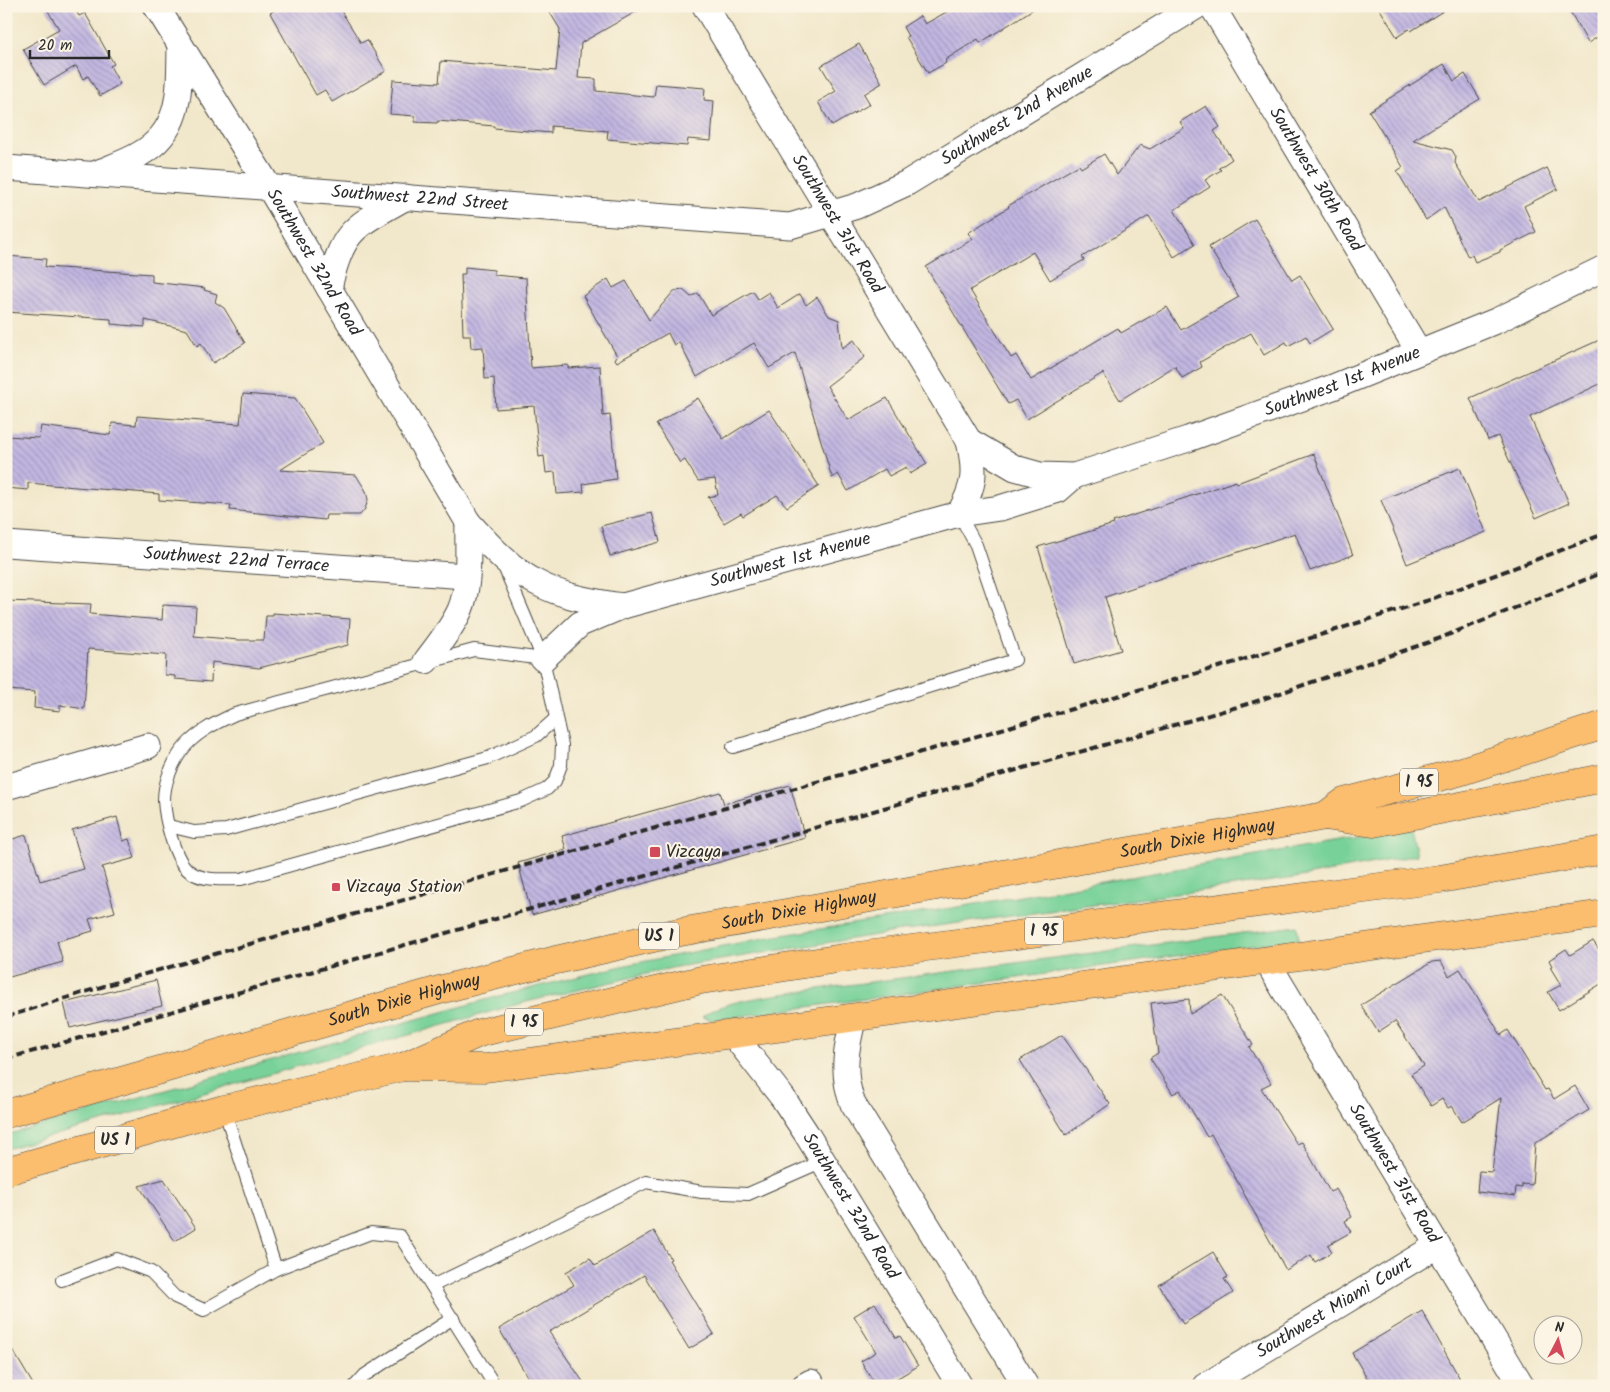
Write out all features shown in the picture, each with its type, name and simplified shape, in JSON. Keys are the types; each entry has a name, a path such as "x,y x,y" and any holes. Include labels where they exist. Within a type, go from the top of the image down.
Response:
{"main road":[{"name":"I 95","path":"1325,816 1344,802 1458,772 1604,725"},
{"name":"South Dixie Highway","path":"6,1114 443,989 676,932 1325,816 1373,823 1604,778"},
{"name":"I 95","path":"403,1067 479,1033 701,980 843,958 1440,879 1604,850"},
{"path":"403,1067 486,1068 1604,914"},
{"name":"US 1","path":"6,1171 224,1109 403,1067"}],"street":[{"name":"Southwest 32nd Road","path":"156,6 269,187 468,522 500,558"},
{"name":"Southwest 31st Road","path":"705,6 969,442"},
{"name":"Southwest 2nd Avenue","path":"832,215 907,183 952,158 1197,6"},
{"name":"Southwest 30th Road","path":"1212,6 1419,352"},
{"path":"93,175 140,154 158,142 169,126 175,114 180,45"},
{"name":"Southwest 22nd Street","path":"6,168 790,226 832,215"},
{"path":"329,288 342,243 356,226 406,197"},
{"name":"Southwest 1st Avenue","path":"969,442 1015,468 1040,475 1074,476 1306,397 1498,320 1604,268"},
{"path":"959,514 971,493 975,475 969,442"},
{"name":"Southwest 1st Avenue","path":"543,660 580,624 623,606 959,514 1000,508 1058,490 1074,476"},
{"path":"426,661 446,635 460,608 466,576 468,522"},
{"name":"Southwest 22nd Terrace","path":"6,544 466,576"},
{"name":"Southwest 1st Avenue","path":"500,558 523,576 552,592 585,601 623,606"},
{"path":"6,787 148,746"},
{"name":"Southwest 31st Road","path":"1266,960 1522,1386"},
{"path":"854,1017 845,1062 849,1093 853,1104 1026,1386"},
{"name":"Southwest 32nd Road","path":"732,1033 783,1098 960,1386"},
{"name":"Southwest Miami Court","path":"1205,1386 1438,1245"}],"lane":[{"path":"733,746 1015,660 976,545 959,514"},
{"path":"500,558 543,660 562,745 559,772 547,789 521,801 241,878 213,880 188,871 175,851 164,800 166,781 180,753 192,740 210,726 235,714 426,661 474,650 543,660"},
{"path":"169,826 194,832 226,830 488,758 536,736 555,719"},
{"path":"224,1109 276,1268"},
{"path":"432,1286 646,1182 702,1192 748,1194 787,1179 823,1161"},
{"path":"62,1280 117,1259 151,1272 174,1297 204,1310 276,1268 371,1233 400,1236 496,1386"},
{"path":"356,1386 365,1374 453,1318"}],"green space":[{"path":"1411,828 1417,855 1295,878 907,930 676,967 522,1003 6,1149 6,1135 499,996 626,965 764,938 964,906"},
{"path":"1297,926 1299,939 713,1020 702,1017 723,1006 769,996"}],"building":[{"path":"45,6 73,6 79,16 85,13 114,64 110,66 120,84 100,96 88,76 83,79 76,66 44,85 23,49 59,29"},
{"path":"281,6 338,6 361,43 367,40 386,71 332,102 325,90 316,95 270,13"},
{"path":"546,6 646,6 581,43 578,78 596,79 596,91 654,97 656,84 705,88 704,100 714,101 711,141 688,139 687,146 607,139 608,131 551,126 551,133 438,121 437,123 415,122 415,116 390,114 393,80 439,83 441,61 556,71 560,29"},
{"path":"957,6 1038,6 980,43 978,39 945,60 946,63 928,73 906,37 908,36 903,27 920,16 925,24"},
{"path":"1378,6 1451,6 1411,31 1409,29 1397,37"},
{"path":"1567,6 1604,6 1604,33 1588,43"},
{"path":"859,44 882,83 864,94 870,104 832,126 818,102 836,91 821,66"},
{"path":"1444,64 1454,81 1465,74 1480,99 1413,140 1452,150 1456,157 1455,163 1479,202 1547,168 1558,189 1524,206 1536,232 1500,250 1500,252 1475,262 1472,255 1468,257 1444,207 1426,220 1397,171 1403,167 1369,111"},
{"path":"1206,106 1220,127 1214,131 1232,159 1219,168 1221,170 1205,180 1210,187 1174,210 1195,244 1174,257 1149,216 1082,257 1084,260 1050,280 1033,252 970,290 1011,358 1016,355 1031,380 1118,328 1121,333 1167,307 1181,330 1239,297 1209,247 1255,219 1292,280 1300,275 1333,329 1310,343 1306,336 1288,346 1286,342 1264,355 1251,333 1200,362 1202,367 1182,378 1175,366 1120,400 1103,373 1027,419 1016,400 1008,404 926,267 973,239 968,233 1008,206 1079,165 1081,168 1104,154 1117,175 1140,145 1150,149 1184,128 1180,122"},
{"path":"6,256 46,259 45,267 152,274 152,282 205,288 204,290 217,294 215,302 224,308 245,343 213,363 201,343 197,346 187,330 145,320 145,327 111,324 111,319 6,312"},
{"path":"465,267 494,270 494,275 526,278 531,368 568,365 568,368 600,366 603,416 610,415 616,479 583,484 584,492 557,494 555,472 546,473 544,456 539,457 534,406 496,409 494,378 485,379 483,347 471,348 470,335 463,335 461,274 465,274"},
{"path":"608,279 613,288 626,281 649,320 674,291 683,290 691,297 698,293 711,315 753,291 758,299 769,292 778,308 800,294 806,305 817,297 829,316 839,320 842,348 854,340 865,357 827,386 848,420 887,398 927,464 910,474 906,467 889,476 885,469 848,491 838,474 832,478 795,353 769,368 754,343 697,377 679,342 674,345 668,333 617,362 615,359 617,356 583,296"},
{"path":"1604,338 1604,382 1530,417 1569,503 1536,518 1498,436 1488,440 1470,398"},
{"path":"243,394 295,398 323,443 280,470 356,475 366,491 368,500 365,509 360,515 326,515 325,520 230,510 231,505 159,500 159,494 28,483 28,490 6,488 6,436 39,438 41,426 110,435 112,423 136,425 137,416 240,424"},
{"path":"698,398 723,439 769,410 819,486 787,507 777,495 743,516 741,513 724,523 708,497 718,495 715,479 698,481 685,460 680,463 656,424"},
{"path":"1314,454 1353,555 1310,571 1295,533 1105,597 1121,650 1074,664 1038,547 1114,524 1113,522 1236,481 1237,483"},
{"path":"1460,468 1486,532 1407,564 1381,500"},
{"path":"652,513 660,542 610,556 601,526"},
{"path":"6,601 91,604 90,614 162,620 163,605 196,607 194,636 239,640 264,640 266,616 273,616 273,613 350,619 348,645 259,668 212,662 211,682 175,679 175,676 165,675 166,655 88,649 84,709 60,705 60,711 34,708 35,692 6,690"},
{"path":"790,785 805,838 532,915 518,863 566,849 562,836 720,792 724,804"},
{"path":"117,817 123,841 129,839 135,858 102,867 115,912 89,919 93,931 57,941 63,962 6,978 6,841 26,835 40,881 84,869 72,830"},
{"path":"1593,941 1604,957 1604,982 1559,1010 1548,992 1561,985 1550,967 1552,966 1549,960 1566,949 1570,955"},
{"path":"1441,961 1449,976 1460,969 1501,1035 1508,1030 1545,1090 1548,1089 1554,1099 1575,1086 1589,1110 1535,1143 1532,1185 1522,1184 1522,1188 1516,1187 1515,1196 1477,1192 1479,1171 1492,1172 1501,1098 1462,1122 1452,1106 1448,1108 1442,1099 1431,1106 1411,1074 1424,1066 1395,1021 1378,1032 1361,1005 1432,962"},
{"path":"156,980 162,1006 70,1028 64,1003"},
{"path":"1222,995 1253,1045 1249,1047 1271,1083 1261,1088 1297,1144 1302,1142 1330,1192 1336,1189 1352,1217 1345,1221 1351,1232 1328,1245 1332,1252 1315,1262 1311,1255 1286,1270 1211,1134 1207,1137 1180,1090 1173,1094 1150,1058 1158,1053 1151,1003 1189,999 1190,1014"},
{"path":"1062,1035 1110,1104 1066,1135 1020,1060"},
{"path":"164,1179 196,1228 175,1241 139,1186"},
{"path":"654,1231 671,1259 669,1260 714,1334 689,1349 644,1275 549,1332 586,1386 533,1386 499,1329 574,1285 566,1272 590,1258 595,1266"},
{"path":"1213,1252 1228,1277 1224,1279 1233,1293 1183,1324 1159,1285"},
{"path":"875,1303 896,1338 900,1336 918,1366 884,1386 876,1386 861,1361 876,1352 854,1316"},
{"path":"1422,1311 1464,1386 1372,1386 1352,1353"},
{"path":"6,1339 34,1386 6,1386"}],"railway":[{"path":"6,1017 117,982 1236,662 1426,601 1604,534"},
{"path":"6,1059 1251,703 1438,639 1604,572"}],"place":[{"name":"Vizcaya","path":"655,852"},
{"name":"Vizcaya Station","path":"336,887"}]}
